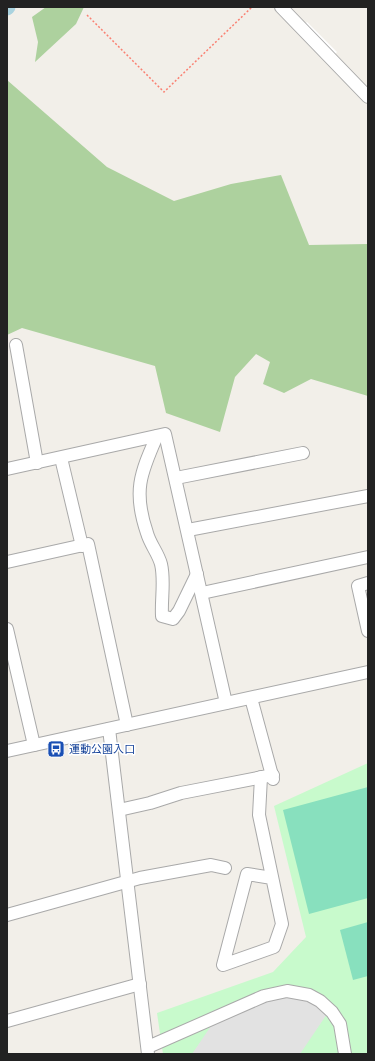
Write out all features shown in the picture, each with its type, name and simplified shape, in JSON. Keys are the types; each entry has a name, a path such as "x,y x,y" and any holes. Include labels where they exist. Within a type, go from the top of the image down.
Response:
{"street":[{"path":"281,7 368,97"},
{"path":"16,345 37,463"},
{"path":"7,470 165,434 188,530 226,703"},
{"path":"157,436 142,469 139,486 141,513 147,534 161,563 164,587 161,598 162,616 173,619 179,611 197,574"},
{"path":"176,478 303,453"},
{"path":"62,458 82,546"},
{"path":"188,530 368,496"},
{"path":"7,562 88,544 127,725"},
{"path":"202,593 368,557"},
{"path":"368,583 358,586 368,631"},
{"path":"8,632 34,745"},
{"path":"7,751 368,672"},
{"path":"251,698 269,777 259,815 282,924 274,947 223,965 247,874 272,878"},
{"path":"109,729 148,1050 264,996 287,991 309,996 320,1001 332,1012 340,1024 345,1054"},
{"path":"119,810 150,803 181,793 269,777"},
{"path":"7,915 128,882 175,871 211,865 225,868"},
{"path":"7,1021 140,984"}],"path":[{"path":"87,15 164,92 252,7"}],"green space":[{"path":"46,7 84,7 76,24 35,62 38,42 32,17"},
{"path":"7,80 107,167 174,201 231,184 281,175 309,245 368,244 368,396 311,379 284,393 263,384 270,362 256,354 235,377 220,432 166,413 155,366 22,328 7,335"},
{"path":"368,763 368,1054 163,1054 157,1013 273,972 306,937 274,806"},
{"path":"368,787 368,898 309,914 283,810"},
{"path":"368,922 368,976 353,980 340,930"}],"shaded area":[{"path":"285,994 303,998 329,1011 300,1054 192,1054 213,1023"}],"pier":[{"path":"307,22 337,52 326,63 297,33"}],"place":[{"name":"運動公園入口","path":"56,749"}]}
